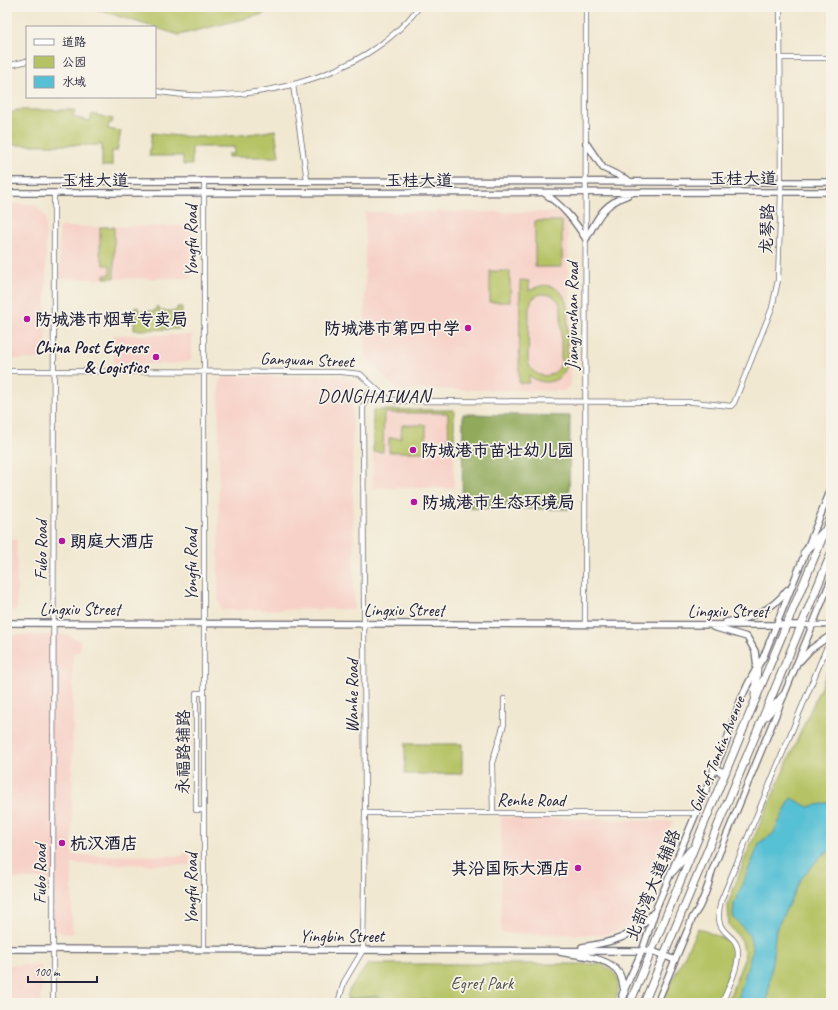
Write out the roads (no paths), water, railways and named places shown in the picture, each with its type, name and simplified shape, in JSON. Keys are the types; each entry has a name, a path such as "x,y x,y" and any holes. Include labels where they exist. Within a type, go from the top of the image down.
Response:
{"highway":[{"name":"Gulf of Tonkin Avenue","path":"630,1003 831,517"},
{"path":"804,554 827,527"},
{"name":"Gulf of Tonkin Avenue","path":"644,1003 831,554"},
{"path":"755,702 757,667"},
{"path":"761,722 782,696"},
{"path":"714,769 725,773"},
{"path":"672,872 696,845"},
{"path":"622,1003 624,992"}],"main road":[{"path":"586,143 603,168 632,182"},
{"name":"玉桂大道","path":"7,181 307,180 831,182"},
{"name":"玉桂大道","path":"7,193 204,194 831,192"},
{"path":"544,193 558,202 566,210 586,239 604,209 613,201 632,193"},
{"name":"北部湾大道辅路","path":"619,1003 642,951 657,906 735,716 757,667 763,658 791,584 831,489"},
{"path":"657,1003 693,917 703,900 712,871 782,696 831,580"},
{"path":"704,625 740,620 757,615 772,607 791,584"},
{"name":"Lingxiu Street","path":"7,623 802,625"},
{"path":"704,625 747,637 756,651 757,667"},
{"path":"793,672 811,649 831,635"},
{"path":"565,950 602,944 634,932 648,920 657,906"},
{"name":"Yingbin Street","path":"7,949 652,951 675,960"},
{"path":"544,950 601,960 619,972 624,992"}],"street":[{"path":"156,91 195,96 227,96 255,93 293,85 327,73 370,50 391,36 419,7"},
{"name":"Jiangjunshan Road","path":"585,624 586,7"},
{"name":"龙琴路","path":"693,402 731,406 734,403 775,298 778,280 781,192 780,7"},
{"path":"780,58 831,58"},
{"path":"7,66 26,61"},
{"path":"293,85 307,180"},
{"name":"Yongfu Road","path":"204,180 204,950"},
{"name":"Fubo Road","path":"53,1003 53,623 55,371 54,194"},
{"name":"Gangwan Street","path":"7,371 355,373 364,376 386,398 398,401 693,402"},
{"name":"Wanhe Road","path":"338,1003 344,982 363,950 365,813 363,408 367,395 375,388"},
{"path":"802,625 831,625"},
{"path":"722,1003 736,967 738,952 735,942 721,928 718,915 721,901 826,649 831,646"},
{"name":"永福路辅路","path":"204,693 196,693 196,810 204,810"},
{"path":"492,813 492,764 504,724 504,699"},
{"name":"Renhe Road","path":"365,813 696,813"}],"water":[{"path":"791,798 808,807 831,802 831,850 821,856 801,879 776,930 767,1003 737,1003 753,948 748,933 733,917 734,904 760,842 773,834"}],"place":[{"name":"防城港市烟草专卖局","path":"27,319"},
{"name":"防城港市第四中学","path":"468,328"},
{"name":"China Post Express & Logistics","path":"156,357"},
{"name":"防城港市苗壮幼儿园","path":"413,450"},
{"name":"防城港市生态环境局","path":"414,502"},
{"name":"朗庭大酒店","path":"62,541"},
{"name":"杭汉酒店","path":"62,843"},
{"name":"其沿国际大酒店","path":"578,868"}],"district":[{"name":"DONGHAIWAN","path":"374,396"}],"park label":[{"name":"Egret Park","path":"482,983"}]}
